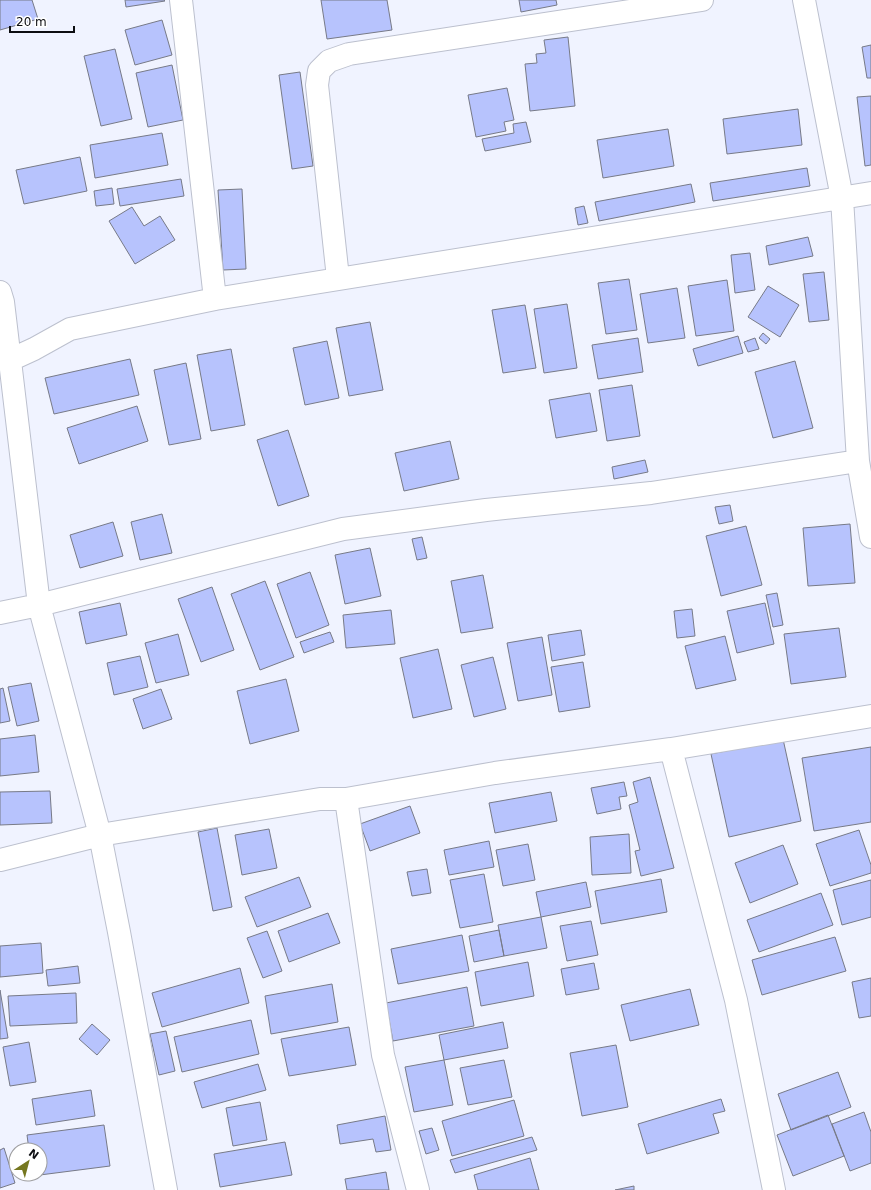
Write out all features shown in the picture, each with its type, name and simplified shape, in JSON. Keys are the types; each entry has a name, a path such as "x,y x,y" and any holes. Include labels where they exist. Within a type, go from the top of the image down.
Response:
{"street":[{"path":"181,0 216,299"},
{"path":"338,278 317,85 319,71 329,61 349,54 702,0"},
{"path":"804,0 842,198 858,461 871,537"},
{"path":"10,360 34,349 70,329 216,299 338,278 871,193"},
{"path":"0,292 3,302 39,605 100,835 120,932 166,1190"},
{"path":"0,613 39,605 343,529 486,510 651,493 858,461"},
{"path":"0,860 100,835 320,799 346,799 495,773 671,750 871,716"},
{"path":"671,750 736,1000 774,1190"},
{"path":"346,799 383,1055 418,1190"}],"building":[{"path":"0,0 32,0 38,19 0,30"},
{"path":"125,0 164,0 165,1 126,7"},
{"path":"321,0 387,0 392,30 327,39"},
{"path":"519,0 556,0 557,5 521,12"},
{"path":"162,20 172,55 135,65 125,30"},
{"path":"568,37 575,106 530,111 525,64 537,63 536,54 546,53 544,40"},
{"path":"871,45 871,78 867,78 862,47"},
{"path":"115,49 132,119 101,126 84,56"},
{"path":"172,65 183,120 148,127 136,73"},
{"path":"300,72 313,166 292,169 279,75"},
{"path":"507,88 514,120 504,122 506,131 476,137 468,95"},
{"path":"871,96 871,165 865,166 857,97"},
{"path":"798,109 802,145 727,154 723,119"},
{"path":"526,122 531,142 485,151 482,139 514,133 513,124"},
{"path":"668,129 674,166 603,178 597,140"},
{"path":"162,133 168,165 95,178 90,145"},
{"path":"80,157 87,191 24,204 16,170"},
{"path":"807,168 810,186 713,201 710,183"},
{"path":"181,179 184,196 120,206 117,189"},
{"path":"691,184 695,202 599,221 595,202"},
{"path":"112,188 114,204 96,206 94,191"},
{"path":"242,189 246,269 223,270 218,190"},
{"path":"584,206 588,223 578,225 575,208"},
{"path":"132,207 144,226 160,216 175,240 135,264 109,221"},
{"path":"808,237 813,256 769,265 766,246"},
{"path":"750,253 755,290 735,293 731,255"},
{"path":"824,272 829,320 809,322 803,274"},
{"path":"629,279 637,330 606,334 598,283"},
{"path":"727,280 734,331 696,336 688,286"},
{"path":"768,286 799,305 780,337 748,317"},
{"path":"677,288 685,338 648,343 640,294"},
{"path":"567,304 577,368 544,373 534,309"},
{"path":"525,305 536,368 503,373 492,310"},
{"path":"370,322 383,390 349,396 336,328"},
{"path":"763,333 770,339 766,344 759,338"},
{"path":"738,336 743,353 698,366 693,349"},
{"path":"638,338 643,372 598,379 592,345"},
{"path":"755,338 759,349 748,352 744,342"},
{"path":"327,341 339,398 305,405 293,348"},
{"path":"231,349 245,425 211,431 197,355"},
{"path":"130,359 139,395 54,414 45,378"},
{"path":"795,361 813,428 773,438 755,372"},
{"path":"186,363 201,439 169,445 154,370"},
{"path":"632,385 640,436 607,441 599,390"},
{"path":"590,393 597,431 556,438 549,400"},
{"path":"137,406 148,441 79,464 67,428"},
{"path":"288,430 309,496 278,506 257,440"},
{"path":"450,441 459,479 404,491 395,453"},
{"path":"645,460 648,472 614,479 612,467"},
{"path":"730,505 733,521 719,524 715,507"},
{"path":"162,514 172,553 140,560 131,522"},
{"path":"113,522 123,556 80,568 70,535"},
{"path":"850,524 855,583 808,586 803,528"},
{"path":"746,526 762,585 721,596 706,536"},
{"path":"422,537 427,558 417,560 412,539"},
{"path":"370,548 381,596 345,604 335,555"},
{"path":"310,572 329,625 296,638 277,584"},
{"path":"483,575 493,628 461,633 451,581"},
{"path":"265,581 294,657 260,670 231,594"},
{"path":"212,587 234,650 201,662 178,599"},
{"path":"777,593 783,625 773,627 766,595"},
{"path":"120,603 127,635 86,644 79,612"},
{"path":"765,603 774,644 737,653 727,611"},
{"path":"692,609 695,636 677,638 674,611"},
{"path":"391,610 395,644 346,648 343,615"},
{"path":"839,628 846,677 791,684 784,634"},
{"path":"581,630 585,655 552,661 548,635"},
{"path":"330,632 334,642 304,653 300,642"},
{"path":"178,634 189,675 156,683 145,643"},
{"path":"725,636 736,680 696,689 685,646"},
{"path":"542,637 552,695 518,701 507,643"},
{"path":"438,649 452,709 413,718 400,658"},
{"path":"140,656 148,687 114,695 107,663"},
{"path":"493,657 506,709 474,717 461,665"},
{"path":"583,662 590,707 559,712 551,667"},
{"path":"286,679 299,731 250,744 237,691"},
{"path":"31,683 39,721 17,726 8,687"},
{"path":"3,688 10,721 0,723 0,689"},
{"path":"161,689 172,719 143,729 133,699"},
{"path":"35,735 39,772 0,776 0,739"},
{"path":"783,739 801,821 729,837 711,754"},
{"path":"871,747 871,822 814,831 802,758"},
{"path":"650,777 674,868 641,876 635,851 640,850 629,805 638,802 633,782"},
{"path":"624,782 627,796 619,797 621,809 597,814 591,788"},
{"path":"50,791 52,823 0,825 0,792"},
{"path":"551,792 557,821 495,833 489,803"},
{"path":"410,806 420,833 370,851 360,824"},
{"path":"217,828 232,907 213,911 198,832"},
{"path":"269,829 277,868 242,875 235,835"},
{"path":"859,830 871,865 871,873 830,886 816,844"},
{"path":"629,834 631,873 592,875 590,837"},
{"path":"489,841 494,867 449,875 444,850"},
{"path":"528,844 535,880 503,886 496,850"},
{"path":"783,845 798,884 750,903 735,863"},
{"path":"427,869 431,893 412,896 407,872"},
{"path":"484,874 493,922 460,928 450,880"},
{"path":"299,877 311,907 257,927 245,897"},
{"path":"661,879 667,912 601,924 595,891"},
{"path":"871,880 871,917 842,925 833,890"},
{"path":"586,882 591,907 541,917 536,892"},
{"path":"821,893 833,925 759,952 747,920"},
{"path":"328,913 340,943 289,962 278,931"},
{"path":"541,917 547,948 504,956 498,925"},
{"path":"591,921 598,955 567,961 560,926"},
{"path":"499,930 504,956 474,962 469,936"},
{"path":"267,931 282,971 263,978 247,938"},
{"path":"462,935 469,971 398,984 391,949"},
{"path":"835,937 846,971 762,995 752,960"},
{"path":"41,943 43,973 0,977 0,946"},
{"path":"528,962 534,996 481,1006 475,972"},
{"path":"594,963 599,989 566,995 561,969"},
{"path":"78,966 80,983 48,986 46,970"},
{"path":"240,968 249,1003 162,1027 152,993"},
{"path":"871,978 871,1016 859,1018 852,982"},
{"path":"332,984 338,1022 271,1034 265,996"},
{"path":"467,987 474,1026 393,1041 386,1003"},
{"path":"690,989 699,1025 630,1041 621,1005"},
{"path":"0,990 8,1038 0,1039"},
{"path":"76,993 77,1023 10,1026 8,996"},
{"path":"251,1020 259,1054 182,1072 174,1037"},
{"path":"503,1022 508,1048 444,1060 439,1035"},
{"path":"92,1024 110,1040 97,1055 79,1039"},
{"path":"349,1027 356,1065 289,1076 281,1039"},
{"path":"166,1031 175,1071 159,1075 150,1034"},
{"path":"29,1042 36,1082 10,1086 3,1047"},
{"path":"616,1045 628,1107 582,1116 570,1053"},
{"path":"444,1060 453,1105 414,1112 405,1067"},
{"path":"504,1060 512,1097 468,1105 460,1068"},
{"path":"258,1064 266,1090 202,1108 194,1082"},
{"path":"838,1072 851,1107 791,1130 778,1094"},
{"path":"91,1090 95,1116 36,1125 32,1099"},
{"path":"721,1099 725,1111 713,1114 719,1133 647,1154 638,1124"},
{"path":"514,1100 524,1136 452,1156 442,1121"},
{"path":"260,1102 267,1140 233,1146 226,1108"},
{"path":"864,1112 871,1132 871,1163 850,1171 832,1124"},
{"path":"828,1115 844,1156 793,1176 777,1135"},
{"path":"385,1116 391,1150 376,1152 373,1139 340,1144 337,1125"},
{"path":"104,1125 110,1166 48,1174 48,1142 28,1142 27,1135"},
{"path":"432,1128 439,1150 426,1154 419,1131"},
{"path":"532,1137 537,1150 455,1173 450,1160"},
{"path":"285,1142 292,1175 220,1187 214,1154"},
{"path":"4,1148 8,1161 8,1182 15,1183 0,1188 0,1150"},
{"path":"530,1158 539,1190 478,1190 474,1175"},
{"path":"386,1172 389,1190 347,1190 345,1179"},
{"path":"634,1186 634,1190 615,1190"}]}
